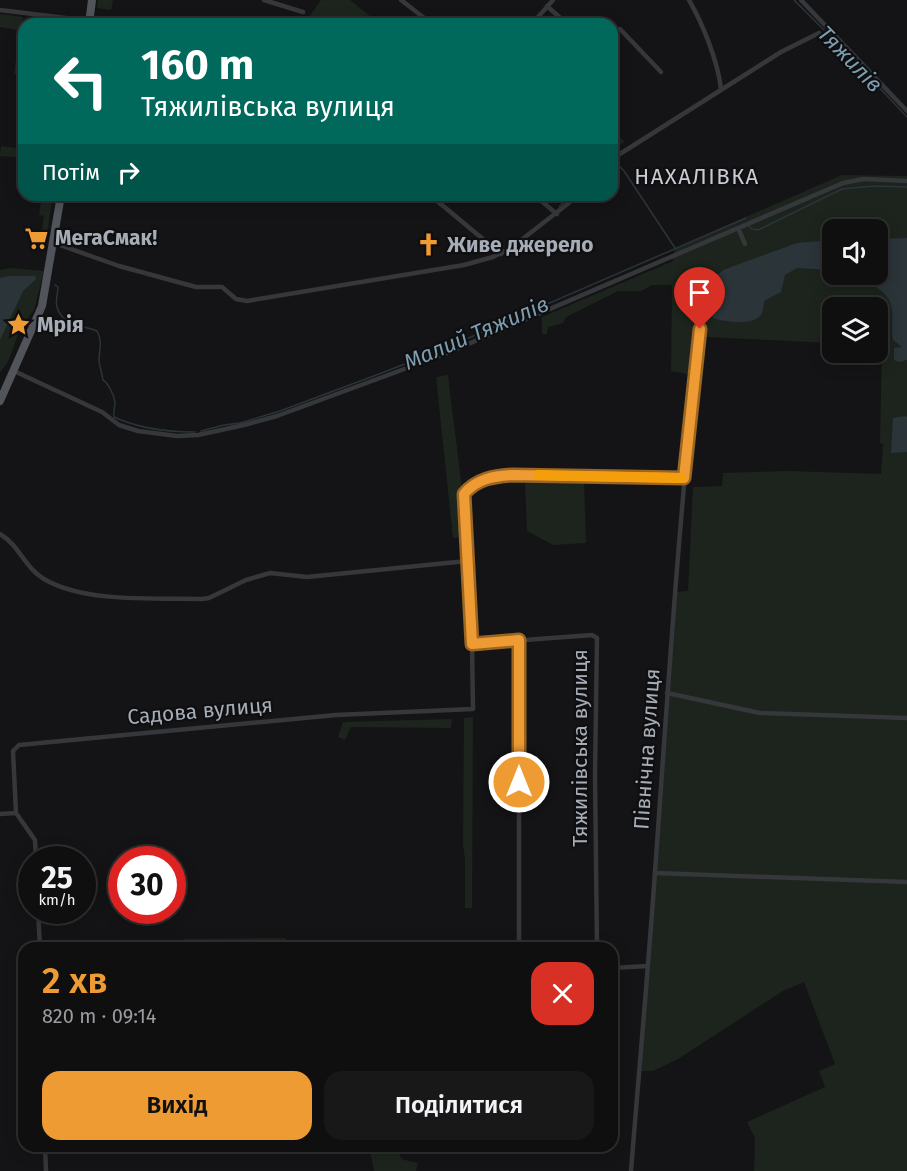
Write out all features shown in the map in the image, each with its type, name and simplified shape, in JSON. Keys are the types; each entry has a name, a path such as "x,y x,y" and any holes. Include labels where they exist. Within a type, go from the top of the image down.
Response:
{"main road":[{"path":"90,18 92,0"},
{"path":"0,401 42,306 60,201"}],"street":[{"path":"264,0 303,12"},
{"path":"402,0 424,18"},
{"path":"537,18 553,0"},
{"path":"689,0 707,40 721,89"},
{"path":"801,0 907,111"},
{"path":"547,6 560,18"},
{"path":"0,10 60,18"},
{"path":"618,30 661,72"},
{"path":"618,155 781,52 819,33"},
{"path":"14,371 102,412 118,425 153,435 198,435 277,416 392,375 843,183 864,179 907,181"},
{"path":"437,201 501,254"},
{"path":"541,201 557,214"},
{"path":"54,243 119,266 196,286 222,287 241,301 464,265 501,254 572,201"},
{"path":"738,228 745,244"},
{"name":"Північна вулиця","path":"631,1171 684,478 700,329"},
{"path":"472,644 464,494 470,487 478,482 512,475 684,478"},
{"path":"0,534 14,544 35,573 60,586 94,595 202,599 209,598 258,575 270,573 306,577 467,561"},
{"name":"Тяжилівська вулиця","path":"472,644 592,634 597,638 595,775 597,942"},
{"path":"519,640 519,942"},
{"name":"Садова вулиця","path":"16,813 13,751 19,745 336,715 472,709 472,644"},
{"path":"667,693 760,713 907,717"},
{"path":"0,814 16,813 35,840 35,846"},
{"path":"655,873 907,882"},
{"path":"39,924 40,942"},
{"path":"618,968 648,966"},
{"path":"45,1152 46,1171"}],"shaded area":[{"path":"98,0 113,0 111,10 97,8"},
{"path":"321,0 350,0 372,18 308,18"},
{"path":"0,14 23,17 18,18 18,30 0,27"},
{"path":"16,59 18,59 18,75 14,74"},
{"path":"618,135 625,142 618,145"},
{"path":"1,146 18,148 18,158 0,156"},
{"path":"842,175 907,176 907,1171 754,1171 755,1138 747,1122 825,1087 819,1071 835,1064 804,982 783,991 678,1059 653,1071 639,1071 674,592 688,591 693,487 722,486 723,473 789,471 881,474 883,444 880,443 882,363 888,363 888,297 822,297 822,343 707,337 699,410 684,409 688,374 671,371 672,285 652,285 641,291 618,291 566,317 563,323 548,327 547,334 542,334 542,317 673,261 675,248"},
{"path":"41,201 52,201 46,241 42,241 41,238 44,216 39,215"},
{"path":"907,238 907,360 899,362 894,360 894,348 902,347 893,340 891,304 883,292 871,285 888,285 888,239"},
{"path":"822,241 822,269 797,268 785,275 781,292 764,301 761,315 752,321 731,322 713,318 718,275 723,270 797,243"},
{"path":"10,268 44,271 34,310 20,329 8,362 0,372 0,270"},
{"path":"691,269 697,270 698,276 693,279 694,292 689,294 684,277"},
{"path":"35,276 36,279 23,291 0,340 0,278"},
{"path":"448,375 465,536 453,538 436,377"},
{"path":"907,417 907,452 891,453 893,418"},
{"path":"525,482 584,482 586,543 553,545 527,531"},
{"path":"473,717 472,908 465,908 464,718"},
{"path":"452,719 451,728 351,727 345,740 338,737 343,722"},
{"path":"285,938 289,942 184,942 184,939"},
{"path":"370,1152 399,1152 401,1159 418,1163 416,1171 374,1171"}],"waterway":[{"name":"Тяжилів","path":"794,0 907,117"},
{"path":"618,166 624,171 675,248"},
{"name":"Малий Тяжилів","path":"749,226 758,230 842,189 874,186 907,187"},
{"path":"559,207 565,201"},
{"name":"Малий Тяжилів","path":"201,431 240,423 280,411 441,350 746,218"},
{"name":"Малий Тяжилів","path":"55,285 58,287 57,307 63,318 97,331 99,335 99,363 103,380 109,386 115,402 114,417 154,429 195,432"}],"slow traffic":[{"path":"538,475 681,478"}],"place":[{"name":"МегаСмак!","path":"37,238"},
{"name":"Живе джерело","path":"429,245"},
{"name":"Мрія","path":"19,325"}],"district":[{"name":"НАХАЛІВКА","path":"697,176"}],"route":[{"path":"519,782 519,640 472,644 464,494 478,482 512,475 684,478 700,329"}]}
